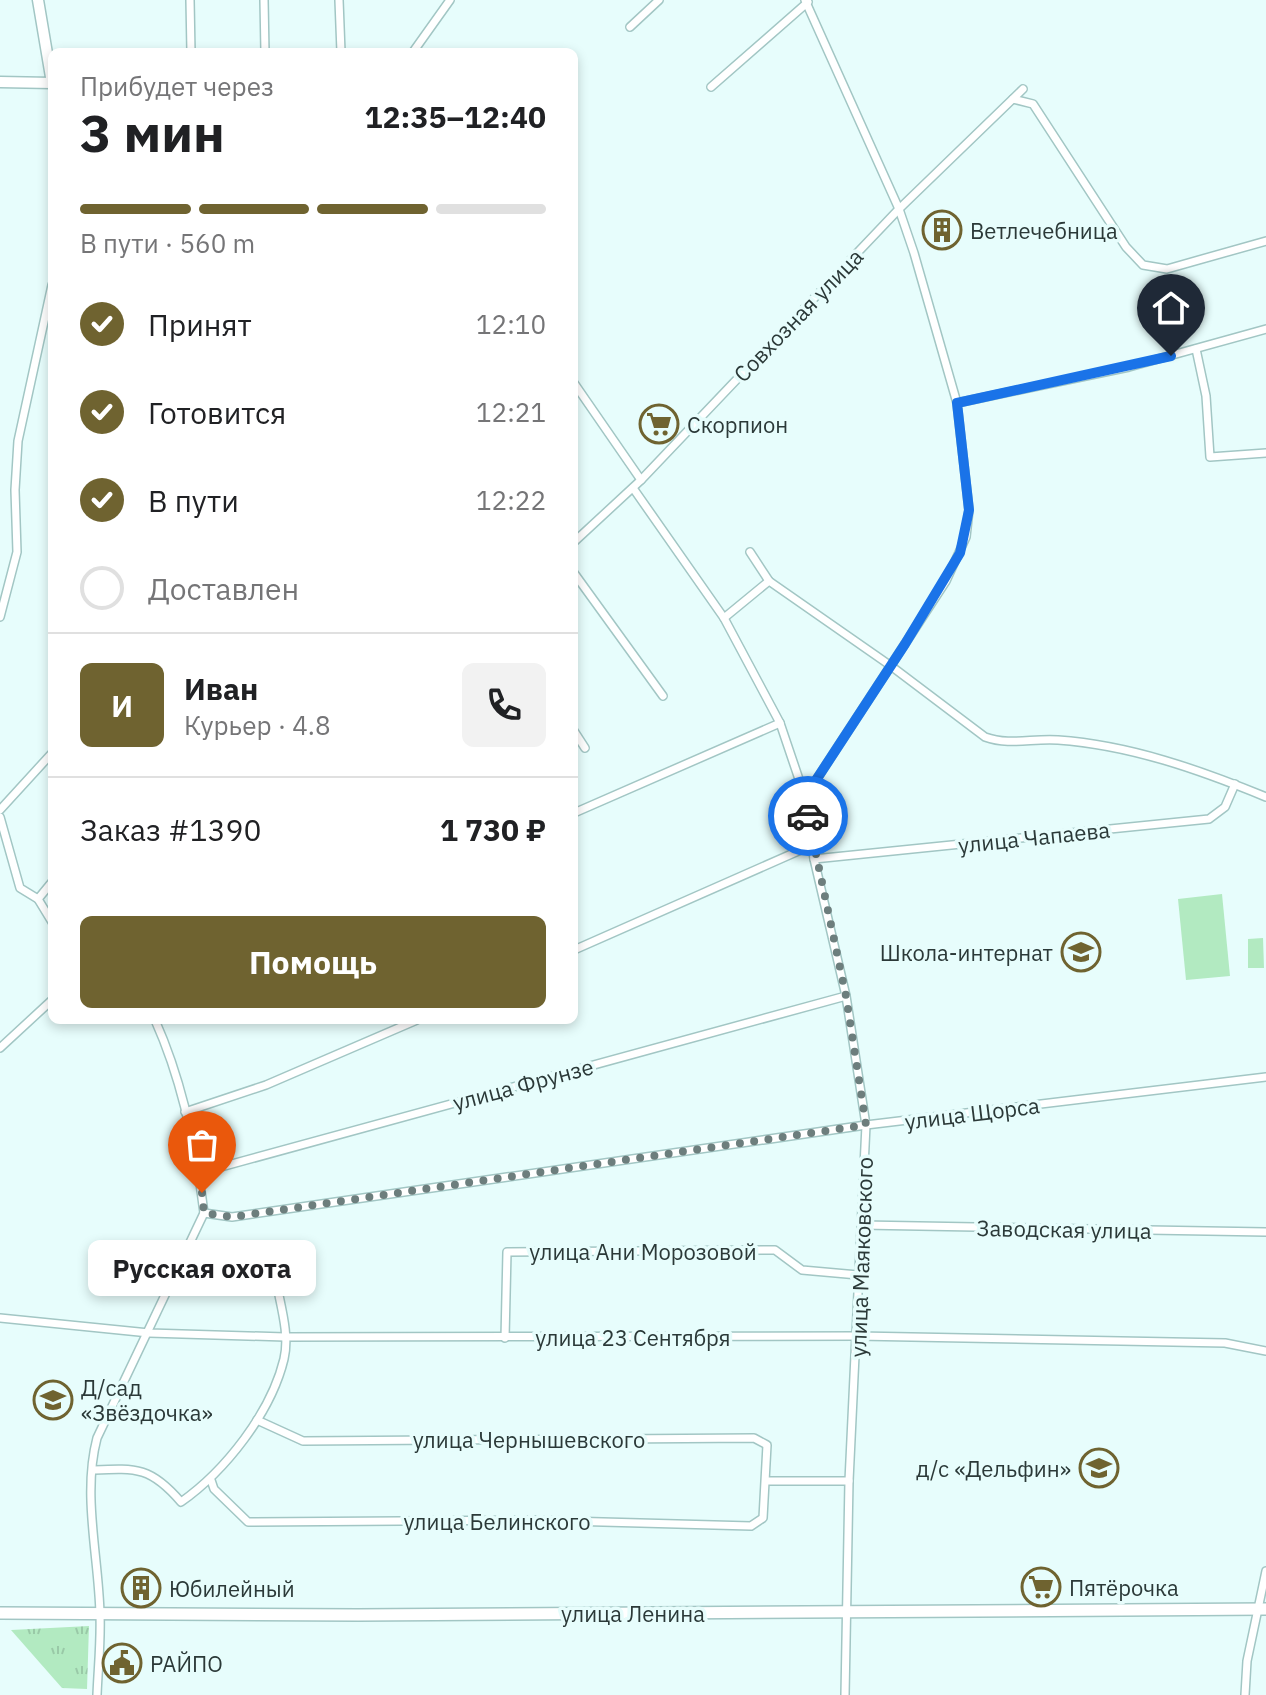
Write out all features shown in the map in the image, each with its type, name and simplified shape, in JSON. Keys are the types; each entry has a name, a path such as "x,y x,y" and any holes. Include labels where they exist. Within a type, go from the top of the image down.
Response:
{"main road":[{"name":"улица Ленина","path":"0,1613 1263,1609"}],"street":[{"path":"38,0 48,61"},
{"path":"190,0 191,48"},
{"path":"264,0 265,48"},
{"path":"339,0 341,48"},
{"path":"416,48 450,0"},
{"path":"630,27 659,0"},
{"path":"711,87 807,1 899,209 957,403 968,481 966,537 946,581 805,797"},
{"path":"0,82 48,85"},
{"name":"Совхозная улица","path":"578,538 641,480 899,209 1023,89"},
{"path":"1013,99 1033,104 1126,247 1143,265 1167,269 1266,241"},
{"path":"0,617 17,552 15,490 18,441 48,303"},
{"path":"957,403 1196,349 1266,329"},
{"path":"1196,349 1206,396 1210,457 1266,453"},
{"path":"578,389 641,480"},
{"name":"улица Маяковского","path":"633,488 724,618 780,723 805,797 814,859 846,996 866,1125 849,1481 845,1695"},
{"path":"750,552 769,581 891,666 985,737 1000,743 1057,740 1145,755 1266,797"},
{"path":"578,579 663,696"},
{"path":"724,618 769,581"},
{"path":"578,811 780,723"},
{"path":"578,737 585,748"},
{"path":"0,810 48,757"},
{"name":"улица Чапаева","path":"814,859 1209,819 1225,807 1235,784"},
{"path":"0,817 20,888 38,899 48,915"},
{"path":"578,948 812,845"},
{"path":"38,899 48,887"},
{"name":"улица Фрунзе","path":"199,1173 846,996"},
{"path":"0,1048 48,1004"},
{"path":"97,1695 101,1614 94,1567 93,1470 97,1438 204,1213 199,1173 173,1061 157,1024"},
{"path":"185,1112 266,1085 402,1024"},
{"name":"улица Щорса","path":"204,1213 232,1217 866,1125 1266,1077"},
{"name":"Заводская улица","path":"862,1225 1266,1232"},
{"name":"улица Ани Морозовой","path":"505,1338 507,1252 775,1250 802,1270 858,1275"},
{"path":"93,1470 136,1468 155,1476 181,1502 211,1480 257,1420 284,1360 285,1337 276,1280"},
{"name":"улица 23 Сентября","path":"0,1318 149,1333 285,1337 858,1336 1225,1343 1266,1351"},
{"name":"улица Чернышевского","path":"257,1420 303,1441 754,1438 767,1445 768,1481"},
{"name":"улица Белинского","path":"211,1480 214,1489 248,1522 529,1520 751,1526 763,1518 768,1481"},
{"path":"768,1481 849,1481"},
{"path":"1245,1695 1247,1661 1263,1609 1266,1571"}],"green space":[{"path":"1222,894 1230,976 1186,980 1178,899"},
{"path":"1263,938 1264,968 1248,968 1248,939"},
{"path":"89,1626 87,1689 62,1688 11,1630"}],"way so far":[{"path":"202,1193 204,1213 232,1217 866,1125 846,996 814,859 808,816"}],"place":[{"name":"Ветлечебница","path":"942,230"},
{"name":"Скорпион","path":"659,424"},
{"name":"Школа-интернат","path":"1081,952"},
{"name":"Русская охота","path":"202,1193"},
{"name":"Д/сад «Звёздочка»","path":"53,1400"},
{"name":"д/с «Дельфин»","path":"1099,1468"},
{"name":"Пятёрочка","path":"1041,1587"},
{"name":"Юбилейный","path":"141,1588"},
{"name":"РАЙПО","path":"122,1663"}],"route":[{"path":"808,816 805,797 946,581 966,537 968,481 957,403 1171,356"}]}
